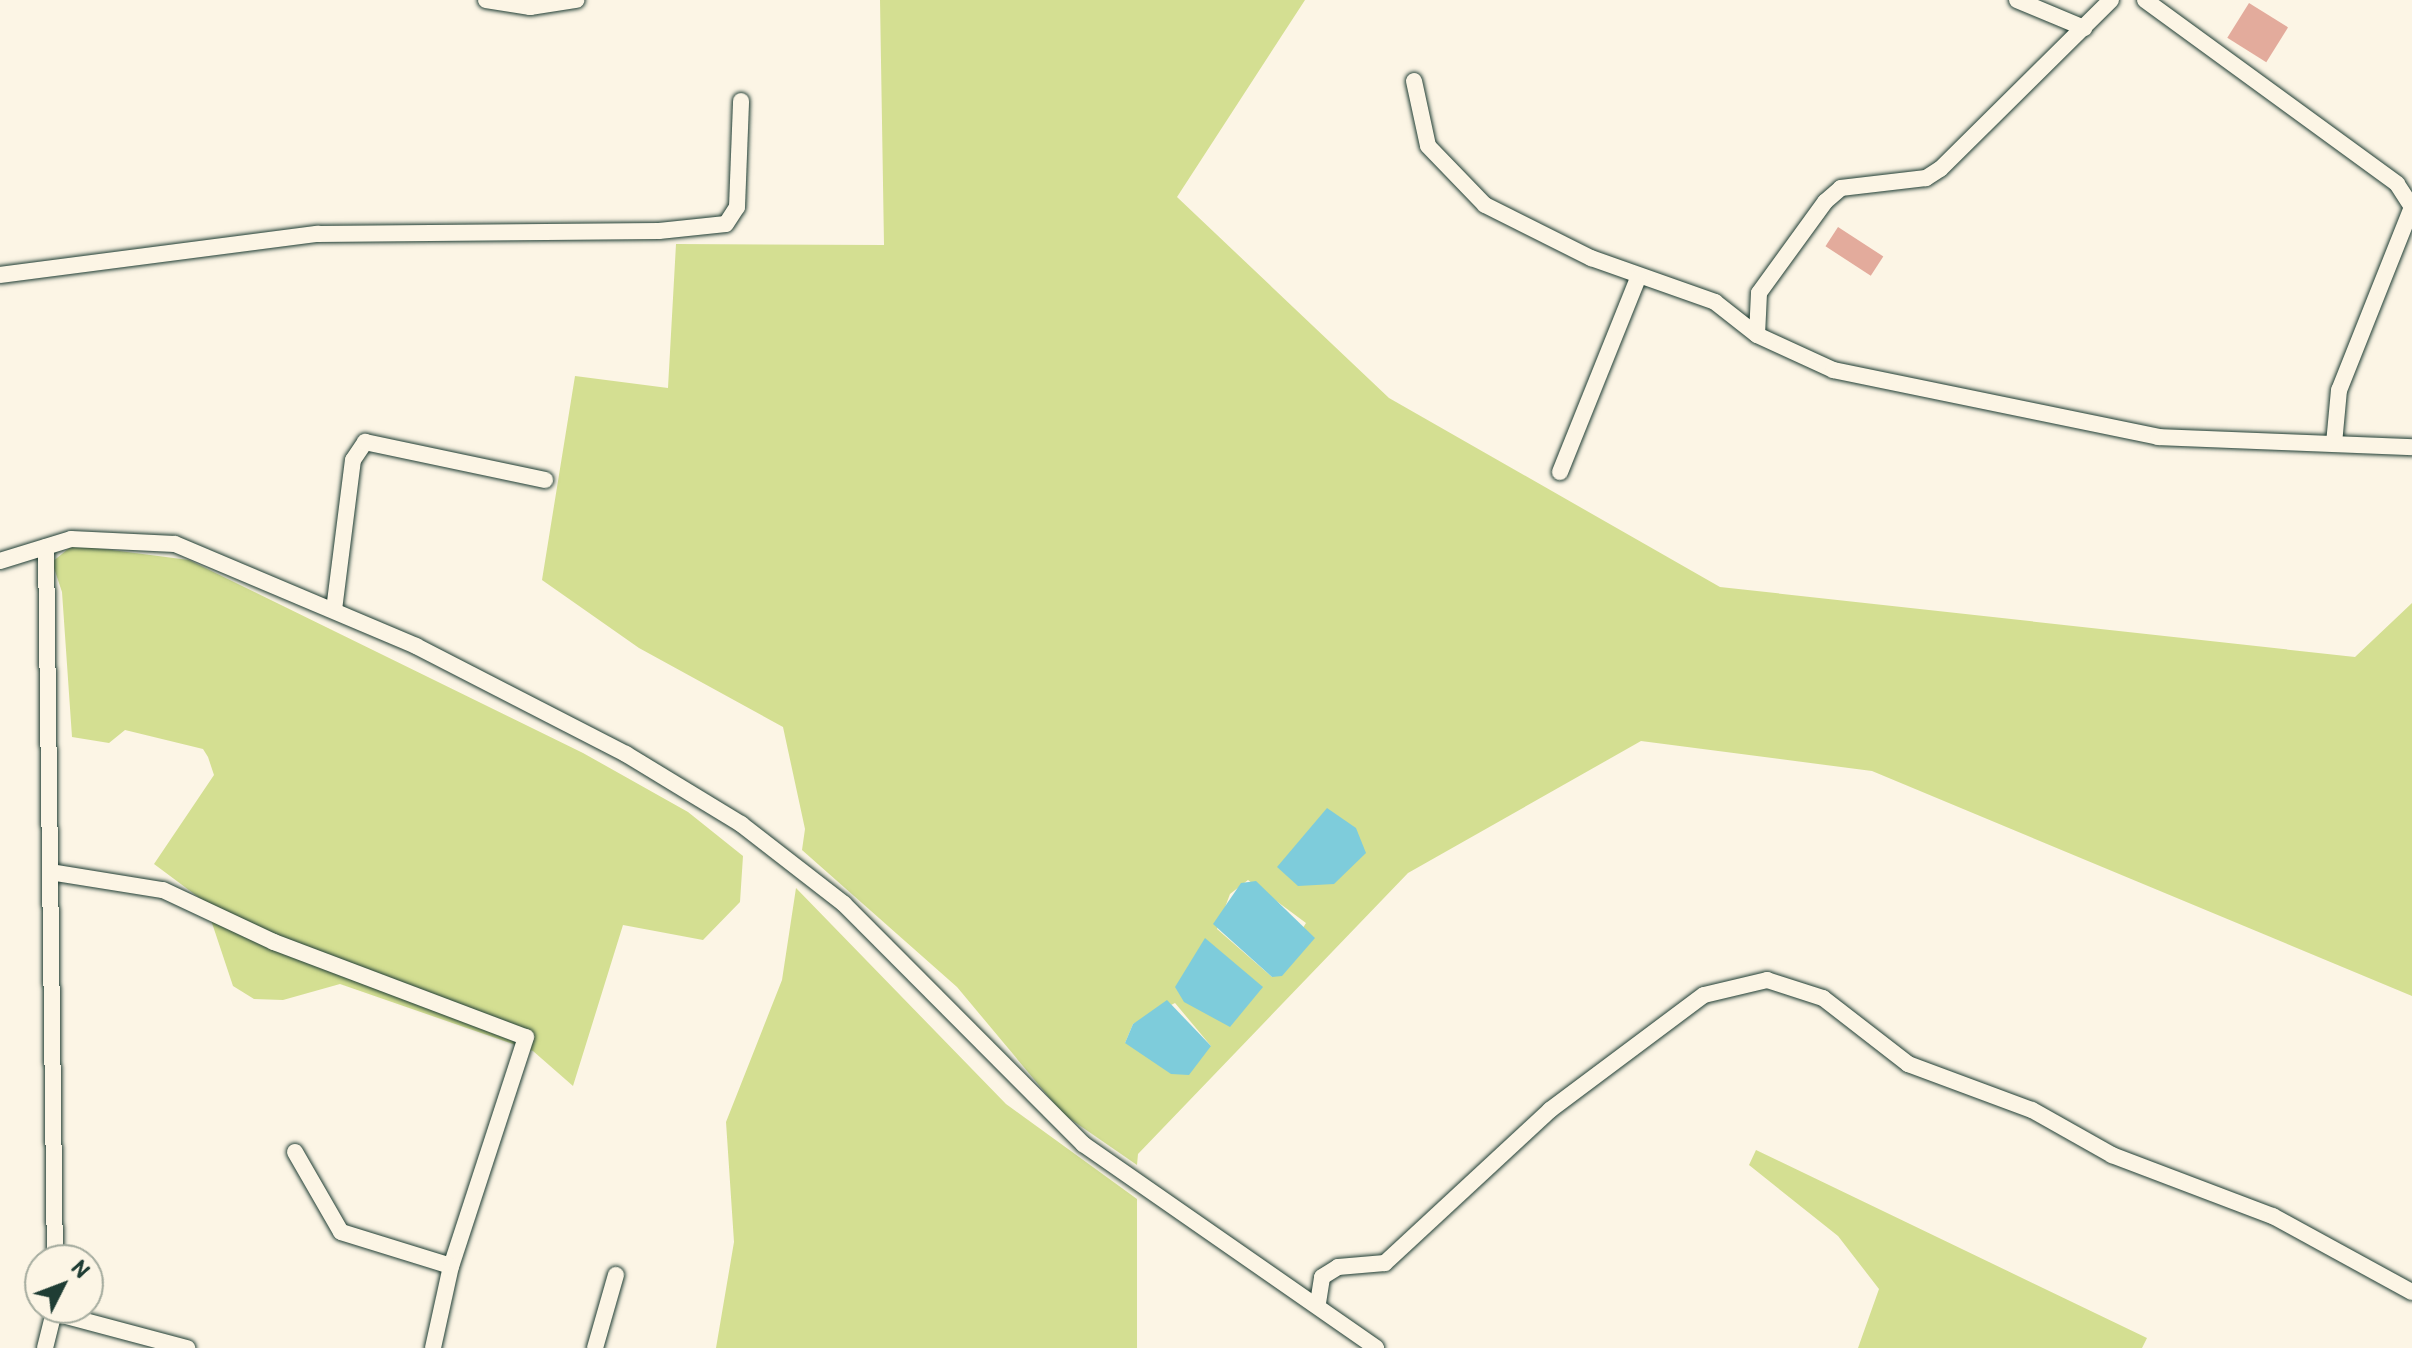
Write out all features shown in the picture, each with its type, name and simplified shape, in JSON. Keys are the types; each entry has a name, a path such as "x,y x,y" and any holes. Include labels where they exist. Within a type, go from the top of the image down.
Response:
{"street":[{"path":"486,0 530,7 576,0"},
{"path":"2017,0 2084,28"},
{"path":"1757,335 1759,293 1825,202 1841,188 1926,178 1940,169 2111,0"},
{"path":"2145,0 2397,184 2412,207 2339,390 2334,444"},
{"path":"1414,81 1424,135 1450,176 1517,223 1638,278 1715,302 1757,335 1833,370 2103,427 2199,442 2412,447"},
{"path":"0,275 317,234 659,231 726,224 736,214 739,192 741,101"},
{"path":"1560,472 1638,278"},
{"path":"334,610 353,460 365,442 545,480"},
{"path":"0,561 46,547 107,536 175,544 334,610 626,754 741,824 844,904 1083,1144 1318,1303 1326,1317 1376,1348"},
{"path":"46,547 55,1244"},
{"path":"50,872 163,890 287,948 526,1037 451,1266 433,1348"},
{"path":"1318,1303 1322,1277 1338,1267 1385,1263 1550,1110 1704,995 1767,980 1823,998 1908,1064 2032,1110 2112,1155 2248,1204 2412,1292"},
{"path":"295,1152 341,1232 451,1266"},
{"path":"595,1348 616,1275"},
{"path":"45,1348 51,1324"},
{"path":"104,1324 187,1348"}],"green space":[{"path":"880,0 1305,0 1177,197 1389,398 1720,587 2355,657 2412,603 2412,996 1872,771 1641,741 1408,873 1138,1154 1137,1165 1063,1114 957,987 802,850 805,829 783,727 639,648 542,580 575,376 668,388 676,244 884,245","holes":["1248,880 1306,923 1272,977 1217,929 1230,894","1175,1003 1211,1046 1125,1043 1133,1024"]},
{"path":"73,545 189,560 583,753 688,812 743,856 740,902 703,940 623,925 573,1086 533,1051 340,984 283,1000 254,999 233,986 205,902 154,864 214,775 203,749 125,730 109,743 72,737 62,592 52,562"},
{"path":"796,888 1006,1104 1137,1199 1137,1348 716,1348 734,1242 726,1122 782,980"},
{"path":"1756,1150 2147,1338 2142,1348 1858,1348 1879,1289 1838,1236 1749,1165"}],"water":[{"path":"1327,808 1356,828 1366,853 1334,884 1298,886 1277,867"},
{"path":"1256,881 1315,938 1282,976 1272,977 1213,924 1241,883"},
{"path":"1205,938 1263,987 1230,1027 1184,1002 1175,987"},
{"path":"1167,1000 1211,1046 1189,1075 1171,1074 1125,1043 1133,1024"}],"building":[{"path":"2249,3 2288,27 2266,62 2227,38"},
{"path":"1838,227 1883,256 1871,276 1825,246"}]}
